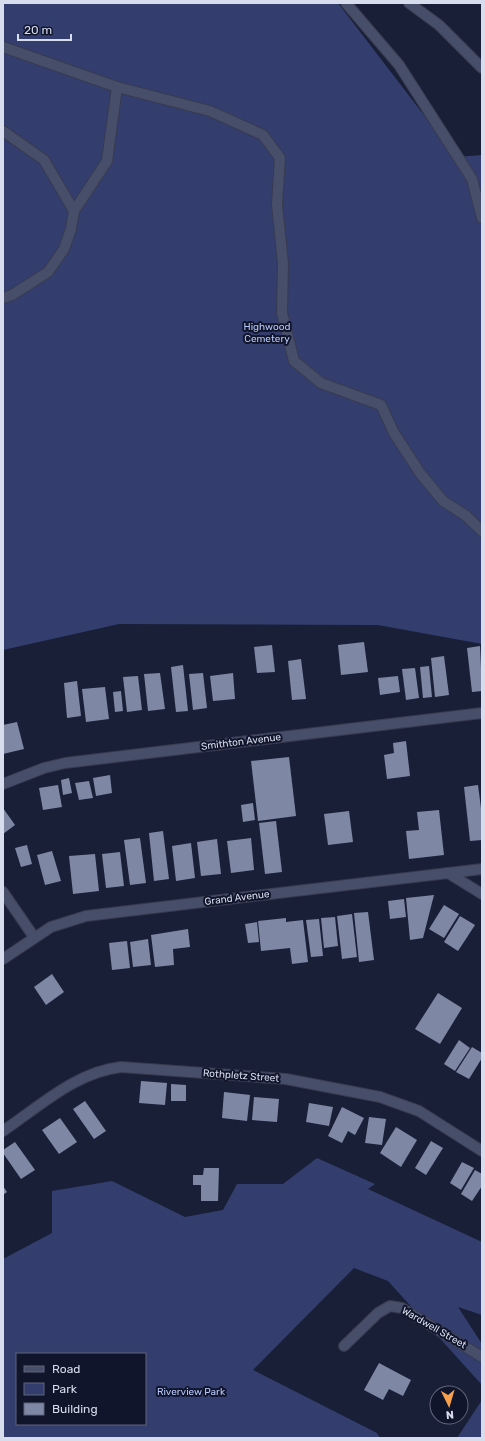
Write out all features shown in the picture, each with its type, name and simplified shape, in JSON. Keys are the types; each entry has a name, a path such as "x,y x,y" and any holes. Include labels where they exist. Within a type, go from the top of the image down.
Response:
{"street":[{"path":"346,3 398,65 472,179 482,218"},
{"path":"409,3 439,25 482,68"},
{"path":"3,47 117,87 210,111 263,135 280,158 277,204 283,264 282,313 294,361 321,383 381,405 394,433 420,473 444,501 465,515 482,531"},
{"path":"3,298 12,295 48,272 64,249 71,229 74,211 107,161 117,87"},
{"path":"3,131 44,160 74,211"},
{"name":"Smithton Avenue","path":"3,784 44,768 65,763 482,713"},
{"name":"Grand Avenue","path":"3,959 51,927 86,916 482,869"},
{"path":"448,873 482,894"},
{"path":"3,892 34,937"},
{"name":"Rothpletz Street","path":"3,1131 82,1077 107,1069 121,1067 305,1081 380,1097 419,1111 482,1151"},
{"name":"Wardwell Street","path":"344,1346 384,1308 390,1306 402,1308 482,1357"}],"green space":[{"name":"Highwood Cemetery","path":"3,3 338,3 456,157 482,155 482,644 378,625 119,624 3,650"},
{"name":"Riverview Park","path":"317,1158 375,1184 368,1189 482,1242 482,1315 458,1307 482,1344 482,1385 388,1281 354,1268 253,1370 377,1433 380,1438 3,1438 3,1259 52,1233 52,1191 112,1181 185,1217 223,1210 237,1184 283,1184"},
{"path":"482,1400 482,1438 457,1438 466,1425 469,1425 469,1420"}],"building":[{"path":"364,642 368,672 341,675 338,645"},
{"path":"272,645 275,672 257,673 254,647"},
{"path":"480,646 482,691 472,692 467,648"},
{"path":"444,656 449,695 435,697 431,658"},
{"path":"301,659 306,699 292,700 288,661"},
{"path":"183,665 188,711 176,712 171,667"},
{"path":"429,666 432,697 423,698 420,667"},
{"path":"415,668 419,698 406,700 402,669"},
{"path":"160,673 165,709 148,711 144,674"},
{"path":"203,673 207,708 193,710 189,674"},
{"path":"233,673 235,699 213,701 210,676"},
{"path":"138,676 142,710 127,712 123,677"},
{"path":"398,676 400,692 380,695 378,678"},
{"path":"77,681 81,716 67,718 64,683"},
{"path":"105,687 109,719 86,722 82,689"},
{"path":"121,691 123,711 115,712 113,692"},
{"path":"17,722 24,749 3,754 3,725"},
{"path":"406,741 410,776 387,779 384,755 394,753 393,743"},
{"path":"289,757 296,816 258,821 251,761"},
{"path":"110,775 112,793 96,796 93,778"},
{"path":"69,778 72,793 63,795 61,780"},
{"path":"89,781 93,798 79,800 75,783"},
{"path":"58,785 62,807 43,810 39,788"},
{"path":"478,785 482,816 482,840 470,841 464,787"},
{"path":"253,803 255,820 243,822 241,805"},
{"path":"3,808 15,825 3,834"},
{"path":"439,810 444,855 409,859 406,831 419,830 417,812"},
{"path":"349,811 353,842 328,845 324,814"},
{"path":"276,821 282,872 265,874 259,823"},
{"path":"163,831 169,879 154,881 149,833"},
{"path":"140,838 146,883 130,885 124,840"},
{"path":"251,838 254,870 231,873 227,841"},
{"path":"217,839 221,874 201,876 197,842"},
{"path":"191,843 195,878 176,881 172,846"},
{"path":"27,845 32,864 21,867 15,848"},
{"path":"52,851 61,881 45,885 37,855"},
{"path":"120,852 124,886 106,888 102,854"},
{"path":"95,854 99,891 73,894 69,856"},
{"path":"434,895 423,938 410,940 406,898"},
{"path":"404,899 406,917 390,919 388,901"},
{"path":"444,905 459,914 444,938 429,929"},
{"path":"368,912 374,960 359,962 354,913"},
{"path":"352,914 357,957 342,959 337,916"},
{"path":"460,916 475,925 458,951 444,942"},
{"path":"335,917 338,946 324,948 321,918"},
{"path":"286,918 286,922 303,920 308,962 292,964 290,948 261,951 258,921"},
{"path":"319,919 323,956 311,957 306,920"},
{"path":"257,922 259,942 248,943 245,924"},
{"path":"188,929 190,947 173,949 174,965 155,967 151,935"},
{"path":"148,939 151,965 133,967 130,942"},
{"path":"127,941 130,968 112,970 109,943"},
{"path":"52,974 64,992 46,1005 34,987"},
{"path":"438,993 462,1008 440,1044 415,1029"},
{"path":"459,1040 470,1048 455,1071 444,1064"},
{"path":"472,1047 482,1053 482,1058 469,1079 456,1072"},
{"path":"141,1081 167,1083 165,1105 139,1103"},
{"path":"171,1084 186,1085 186,1101 171,1101"},
{"path":"224,1092 250,1095 247,1121 222,1118"},
{"path":"254,1097 279,1099 277,1122 252,1120"},
{"path":"85,1101 106,1131 94,1139 73,1109"},
{"path":"309,1103 333,1107 329,1126 306,1122"},
{"path":"342,1107 364,1118 355,1135 348,1131 342,1143 328,1136"},
{"path":"369,1117 386,1119 382,1145 365,1143"},
{"path":"60,1118 77,1142 59,1154 42,1130"},
{"path":"396,1127 417,1140 401,1167 380,1153"},
{"path":"431,1141 443,1148 426,1175 415,1168"},
{"path":"15,1142 35,1170 21,1179 3,1153 3,1150"},
{"path":"462,1162 474,1168 461,1190 450,1183"},
{"path":"204,1168 219,1168 218,1201 201,1201 201,1185 193,1185 193,1175 203,1175"},
{"path":"475,1170 482,1174 482,1186 472,1201 461,1194"},
{"path":"3,1186 7,1192 3,1195"},
{"path":"379,1363 411,1380 403,1396 389,1389 383,1400 364,1390"}]}
